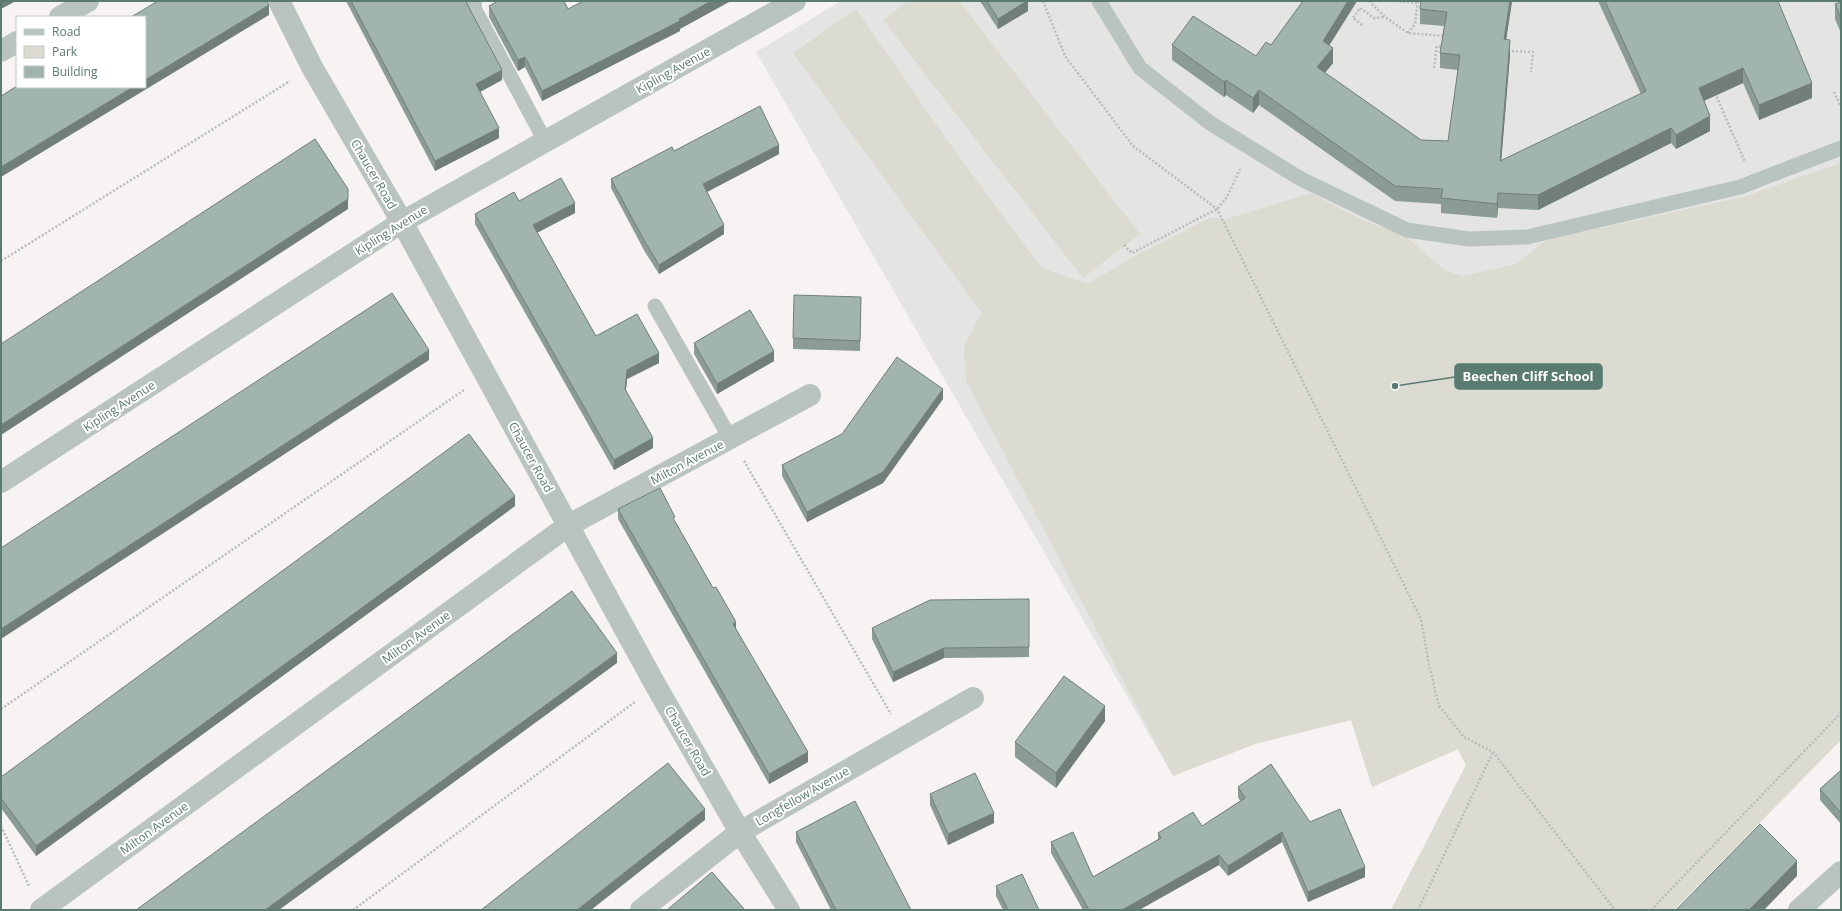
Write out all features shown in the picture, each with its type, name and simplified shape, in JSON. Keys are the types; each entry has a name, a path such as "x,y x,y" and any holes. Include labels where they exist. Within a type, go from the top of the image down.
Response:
{"street":[{"path":"62,16 88,1"},
{"name":"Chaucer Road","path":"279,1 312,67 402,222 656,686 740,832 790,910"},
{"name":"Kipling Avenue","path":"1,482 402,222 795,1"},
{"path":"1,51 16,43"},
{"name":"Milton Avenue","path":"41,910 569,525 810,395"},
{"name":"Longfellow Avenue","path":"641,910 740,832 973,698"},
{"path":"1799,910 1841,872"}],"lane":[{"path":"474,1 475,10 545,141"},
{"path":"1099,1 1140,68 1210,123 1301,179 1408,230 1469,239 1527,237 1740,188 1841,148"},
{"path":"655,306 730,438"}],"path":[{"path":"1043,1 1065,56 1133,146 1217,209 1421,619 1429,665 1439,706 1464,737 1493,752 1615,910"},
{"path":"1369,1 1385,17 1408,33 1447,36"},
{"path":"1395,1 1418,2 1416,24 1408,33"},
{"path":"1362,25 1353,18 1360,8 1374,18 1385,17"},
{"path":"1434,68 1437,46 1448,47"},
{"path":"1509,46 1508,51 1533,52 1531,72"},
{"path":"1,261 312,67"},
{"path":"1713,89 1754,182"},
{"path":"1834,92 1841,108"},
{"path":"1124,245 1132,253 1217,209 1227,197 1251,148"},
{"path":"1,710 486,375"},
{"path":"730,438 905,737"},
{"path":"353,910 656,686"},
{"path":"1651,910 1841,713"},
{"path":"1418,910 1493,752"},
{"path":"1,826 31,889"}],"shaded area":[{"path":"841,1 1841,1 1841,740 1674,910 1391,910 1466,765 1458,749 1372,787 1351,720 1255,744 1173,776 756,52"}],"green space":[{"path":"908,1 959,1 1140,234 1083,278 883,20"},
{"path":"856,9 947,140 1042,268 1088,284 1129,259 1212,217 1223,220 1311,193 1360,219 1404,235 1446,271 1463,276 1516,264 1546,240 1743,197 1841,163 1841,740 1674,910 1391,910 1466,765 1458,749 1372,787 1351,720 1255,744 1173,776 966,381 964,348 981,312 793,53"}],"building":[{"path":"158,1 266,1 269,5 146,79 146,16 133,16"},
{"path":"351,1 466,1 502,70 476,84 499,128 435,161"},
{"path":"498,1 564,1 568,9 583,1 711,1 679,19 680,21 542,91 525,57 518,60 489,6"},
{"path":"987,1 1027,1 998,19"},
{"path":"1303,1 1348,1 1323,41 1333,48 1317,67 1421,140 1448,141 1460,55 1440,53 1447,12 1420,9 1421,1 1510,1 1504,39 1510,40 1500,161 1646,91 1605,1 1778,1 1812,83 1759,105 1743,68 1699,88 1710,116 1676,135 1671,128 1538,195 1498,193 1497,204 1441,198 1443,189 1395,186 1259,90 1253,98 1226,80 1224,82 1172,45 1193,16 1256,56 1266,42 1271,45"},
{"path":"1841,2 1841,18 1835,4"},
{"path":"16,87 16,88 131,88 1,167 1,96"},
{"path":"760,106 779,145 703,184 724,225 659,265 611,179 672,147 674,151"},
{"path":"315,139 348,189 348,199 1,425 1,344"},
{"path":"561,178 575,203 533,225 596,336 637,314 659,353 627,370 625,389 653,438 614,460 475,214 514,192 519,201"},
{"path":"392,293 429,350 1,629 1,548"},
{"path":"794,295 861,297 860,341 793,338"},
{"path":"750,310 774,351 717,384 694,343"},
{"path":"897,357 943,389 883,472 807,512 782,465 842,434"},
{"path":"469,434 515,496 36,846 1,798 1,777"},
{"path":"660,488 675,517 673,518 713,588 716,587 736,622 733,624 808,752 769,774 618,509"},
{"path":"572,591 617,653 265,910 136,910"},
{"path":"1029,599 1029,647 944,648 893,672 872,628 930,600"},
{"path":"1064,676 1105,706 1056,773 1015,742"},
{"path":"668,763 705,809 577,910 481,910"},
{"path":"1271,764 1310,822 1340,809 1365,867 1308,892 1282,832 1228,866 1219,855 1122,910 1089,910 1051,842 1073,832 1093,877 1161,838 1158,833 1193,812 1202,826 1245,798 1238,787"},
{"path":"1841,770 1841,813 1820,789"},
{"path":"975,773 994,813 948,834 930,794"},
{"path":"855,801 911,910 836,910 796,832"},
{"path":"1760,824 1797,861 1749,910 1676,910"},
{"path":"712,872 745,910 667,910"},
{"path":"1022,874 1039,910 1008,910 996,886"}],"place":[{"name":"Beechen Cliff School","path":"1395,386"}]}
